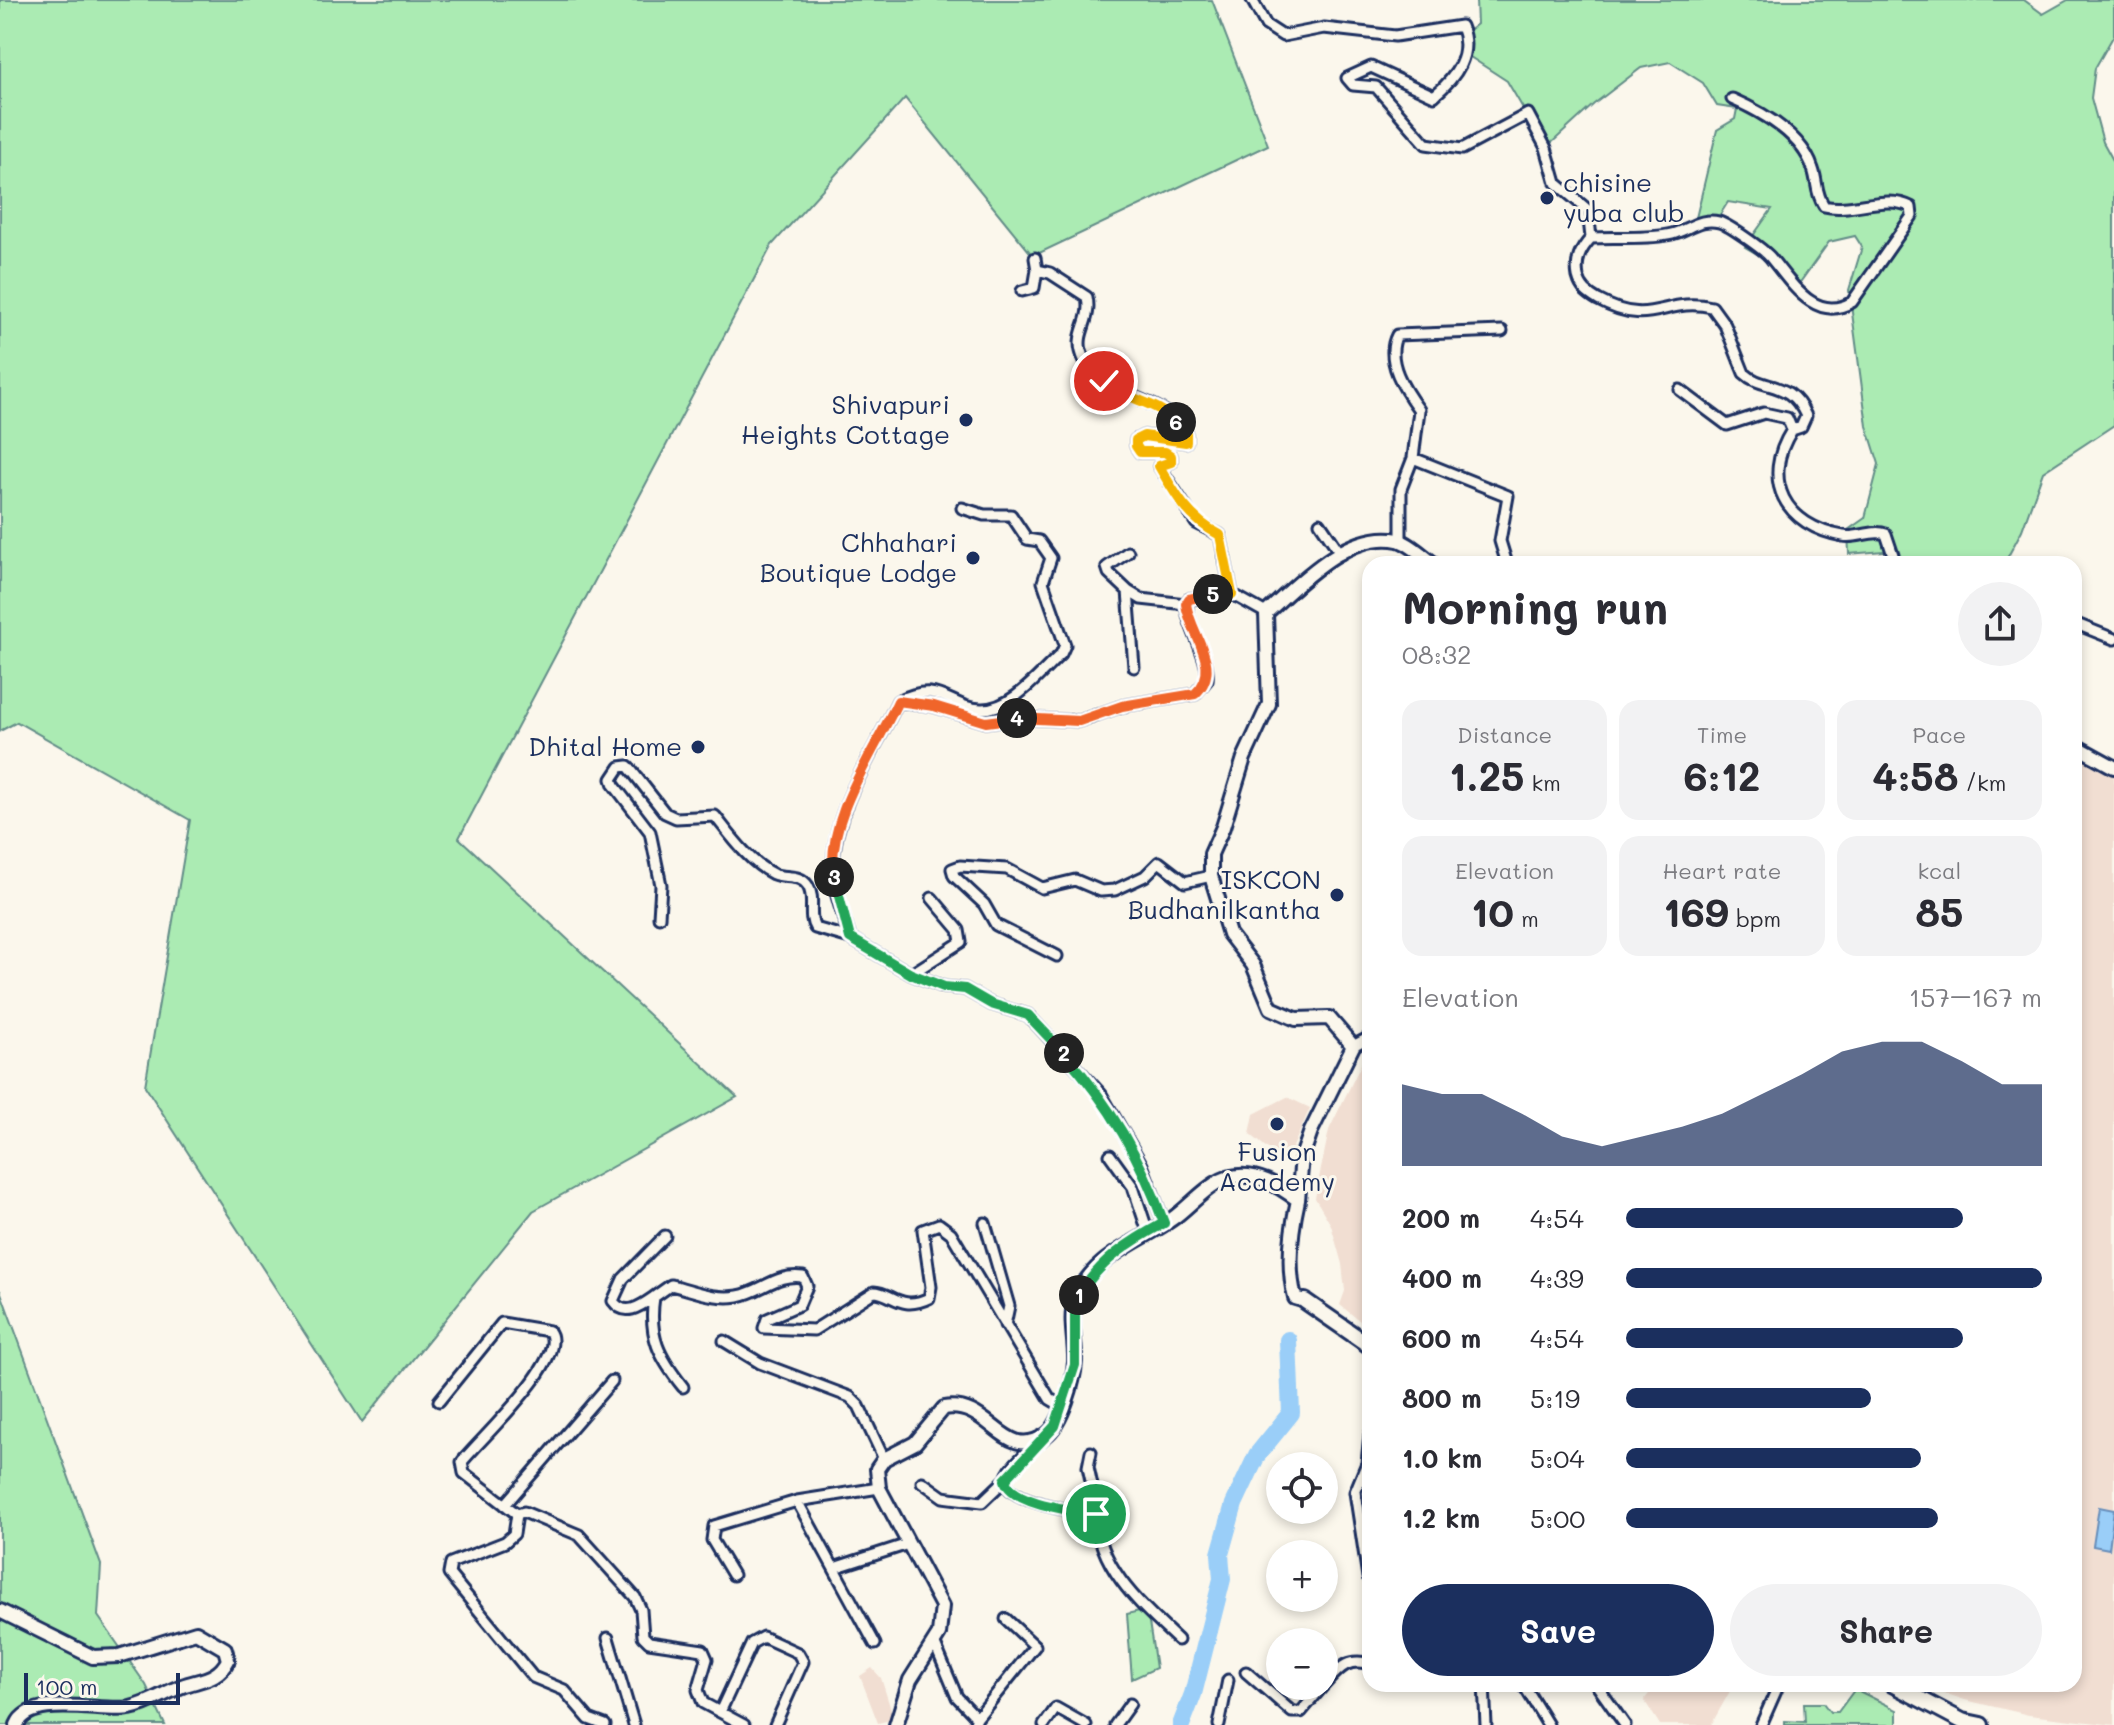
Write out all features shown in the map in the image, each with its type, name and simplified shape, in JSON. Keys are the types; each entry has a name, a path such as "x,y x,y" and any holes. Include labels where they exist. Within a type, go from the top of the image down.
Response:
{"main road":[{"path":"1305,1301 1362,1341"},
{"path":"1907,1692 1962,1721 1981,1725"}],"street":[{"path":"1252,0 1266,25 1283,36 1324,28 1395,36 1461,26 1467,41 1457,77 1434,96 1371,67 1347,78 1353,85 1376,87 1426,144 1462,149 1528,114 1546,148 1556,183 1588,210 1591,238"},
{"path":"1732,99 1758,111 1796,142 1813,170 1815,192 1824,206 1839,209 1886,202 1911,207 1912,216 1852,302 1834,310 1819,308 1789,282 1768,254 1719,222 1698,223 1671,234 1591,238 1583,247 1576,268 1580,284 1588,294 1631,314 1653,314 1691,302 1712,307 1725,325 1744,373 1749,378 1777,385 1801,406 1806,416 1801,427 1792,430 1779,450 1776,470 1790,510 1815,529 1846,537 1879,532 1886,534 1893,556"},
{"path":"1022,291 1034,288 1035,258"},
{"path":"1037,270 1050,273 1087,297 1090,317 1080,337 1080,350 1088,369 1114,390 1166,411 1186,433 1186,442 1144,436 1136,440 1136,446 1140,452 1165,452 1171,456 1171,462 1159,466 1196,523 1220,535 1232,594"},
{"path":"1401,540 1401,489 1413,458 1419,410 1400,385 1392,344 1397,335 1502,331"},
{"path":"1680,390 1727,425 1764,413 1787,418 1792,430"},
{"path":"1413,458 1508,496 1500,541 1505,556"},
{"path":"850,938 833,867 836,845 853,789 898,701 913,693 926,693 980,709 1008,701 1061,654 1065,645 1043,582 1051,558 1039,541 1027,539 1011,515 984,515 962,508"},
{"path":"1320,523 1341,554"},
{"path":"1353,1046 1329,1018 1296,1019 1271,1008 1253,965 1229,934 1211,876 1211,854 1223,827 1230,797 1269,704 1266,613 1296,586 1341,554 1372,538 1401,540 1423,556"},
{"path":"1128,552 1107,567 1128,591 1141,599 1186,604"},
{"path":"1128,591 1134,667"},
{"path":"1186,604 1189,599 1203,595 1232,594 1266,613"},
{"path":"898,701 934,706 986,722 1018,718 1079,721 1122,706 1195,694 1203,687 1209,672 1186,604"},
{"path":"2082,626 2114,639"},
{"path":"2082,749 2114,767"},
{"path":"659,917 661,885 650,832 612,779 614,772 628,766 665,813 676,818 715,816 747,853 775,875 801,878 808,886 810,921 815,928 850,938 911,974 944,987 965,989 991,1004 1028,1015 1101,1094 1142,1165 1164,1223"},
{"path":"1057,956 996,925 984,904 954,876 952,869 960,866 1007,869 1042,888 1075,880 1101,891 1135,882 1159,862 1185,882 1211,876"},
{"path":"911,974 961,942 959,930 932,898"},
{"path":"1305,1301 1295,1298 1291,1252 1302,1157 1311,1131 1353,1046 1362,1041"},
{"path":"1110,1155 1133,1187 1148,1232"},
{"path":"922,1482 943,1497 982,1502 1048,1434 1062,1406 1075,1365 1075,1301 1104,1262 1122,1246 1164,1223 1229,1177 1257,1177 1298,1200"},
{"path":"985,1223 1009,1306 1005,1325"},
{"path":"665,1236 623,1279 613,1301 617,1307 628,1310 640,1307 671,1285 705,1296 739,1296 779,1277 803,1277 807,1286 799,1305 767,1319 764,1328 814,1330 874,1292 881,1291 899,1302 929,1298 931,1287 921,1239 923,1230 939,1224 951,1233 1050,1399 1062,1406"},
{"path":"654,1297 652,1340 662,1360 683,1387"},
{"path":"439,1401 502,1323 549,1331 553,1335 554,1347 530,1386 462,1462 464,1473 517,1514"},
{"path":"724,1341 760,1363 850,1397 859,1406 884,1459"},
{"path":"505,1505 612,1381"},
{"path":"896,1725 910,1680 934,1642 941,1622 942,1606 879,1488 877,1469 884,1459 915,1443 944,1408 972,1409 1010,1441 1032,1442 1048,1434"},
{"path":"1091,1452 1088,1467 1097,1529 1104,1547 1126,1588 1178,1640"},
{"path":"1362,1475 1355,1492 1362,1538"},
{"path":"1005,1480 1007,1488 1017,1497 1066,1510 1097,1513 1116,1506"},
{"path":"733,1575 712,1540 714,1526 797,1501 879,1488"},
{"path":"797,1501 875,1644"},
{"path":"517,1514 524,1512 579,1535 635,1597 641,1610 643,1636 649,1642 703,1650 707,1659 698,1690 703,1703 744,1725"},
{"path":"517,1514 514,1534 505,1542 451,1563 449,1574 533,1677 564,1690 589,1719 605,1725"},
{"path":"834,1568 908,1544"},
{"path":"0,1611 93,1657 119,1656 196,1632 225,1649 228,1660 223,1670 207,1680 182,1686 148,1703 126,1709 44,1709 30,1712 17,1725"},
{"path":"934,1642 957,1697 976,1722 1035,1646 1006,1619"},
{"path":"720,1712 752,1643 763,1637 798,1653 803,1662 775,1725"},
{"path":"608,1638 634,1725"},
{"path":"1338,1671 1345,1663 1362,1662"},
{"path":"1246,1672 1266,1689"},
{"path":"1219,1725 1228,1680"},
{"path":"1484,1692 1486,1725"},
{"path":"1528,1692 1548,1725"},
{"path":"1602,1692 1625,1725"},
{"path":"1761,1725 1775,1692"},
{"path":"1278,1700 1292,1712 1301,1712 1312,1700"},
{"path":"1115,1725 1130,1704"},
{"path":"1044,1725 1056,1708 1086,1725"}],"shaded area":[{"path":"2082,756 2114,772 2114,1725 2029,1715 1941,1692 2082,1692"},
{"path":"1362,1062 1362,1323 1340,1305 1345,1291 1342,1264 1331,1225 1315,1198 1329,1130"},
{"name":"Fusion Academy","path":"1287,1097 1310,1108 1292,1149 1273,1153 1250,1134 1254,1114"},
{"path":"872,1668 881,1678 894,1719 878,1723 860,1676"},
{"path":"1650,1692 1730,1692 1711,1725 1660,1725 1644,1700"}],"green space":[{"path":"0,0 1212,0 1268,145 1033,256 905,98 772,245 459,838 737,1097 533,1211 362,1422 145,1086 190,820 17,722 0,731"},
{"path":"1476,0 2024,0 2043,14 2068,0 2114,0 2114,35 2095,68 2091,98 2103,142 2114,162 2114,425 2043,472 2022,530 2008,556 1896,556 1895,550 1849,554 1848,530 1865,518 1879,464 1867,426 1849,290 1862,247 1855,236 1829,242 1801,281 1789,289 1762,257 1745,247 1772,209 1728,202 1714,224 1704,226 1696,218 1717,130 1735,119 1737,109 1717,106 1703,83 1670,62 1641,68 1594,104 1546,148 1507,81 1464,53 1465,34 1477,24"},
{"path":"0,1290 101,1565 98,1616 146,1685 165,1725 0,1725"},
{"path":"1147,1609 1156,1668 1132,1679 1127,1614"},
{"path":"1853,1692 1861,1692 1897,1710 1897,1725 1785,1725 1785,1721 1805,1722 1804,1703 1823,1703 1830,1712 1838,1712"}],"water":[{"path":"2099,1507 2114,1510 2109,1549 2093,1546"}],"waterway":[{"path":"1181,1725 1193,1694 1222,1579 1220,1554 1234,1504 1257,1455 1291,1413 1288,1340"}],"place":[{"name":"chisine yuba club","path":"1547,198"},
{"name":"Shivapuri Heights Cottage","path":"966,420"},
{"name":"Chhahari Boutique Lodge","path":"973,558"},
{"name":"Dhital Home","path":"698,747"},
{"name":"ISKCON Budhanilkantha","path":"1337,895"},
{"name":"Fusion Academy","path":"1277,1124"}],"route":[{"path":"1096,1514 1066,1510 1017,1497 1007,1488 1005,1480 1009,1472 1055,1426 1075,1365 1075,1301 1104,1262 1122,1246 1164,1223 1142,1165 1101,1094 1028,1015 991,1004 965,989 944,987 911,974 850,938 836,891 833,867 844,810 898,701 934,706 986,722 1018,718 1079,721 1122,706 1195,694 1207,680 1206,659 1187,614 1186,604 1189,599 1203,595 1232,594 1220,535 1196,523 1166,478 1159,466 1171,462 1171,456 1165,452 1140,452 1136,446 1136,440 1144,436 1169,442 1186,442 1186,433 1166,411 1114,390 1104,381"}]}
